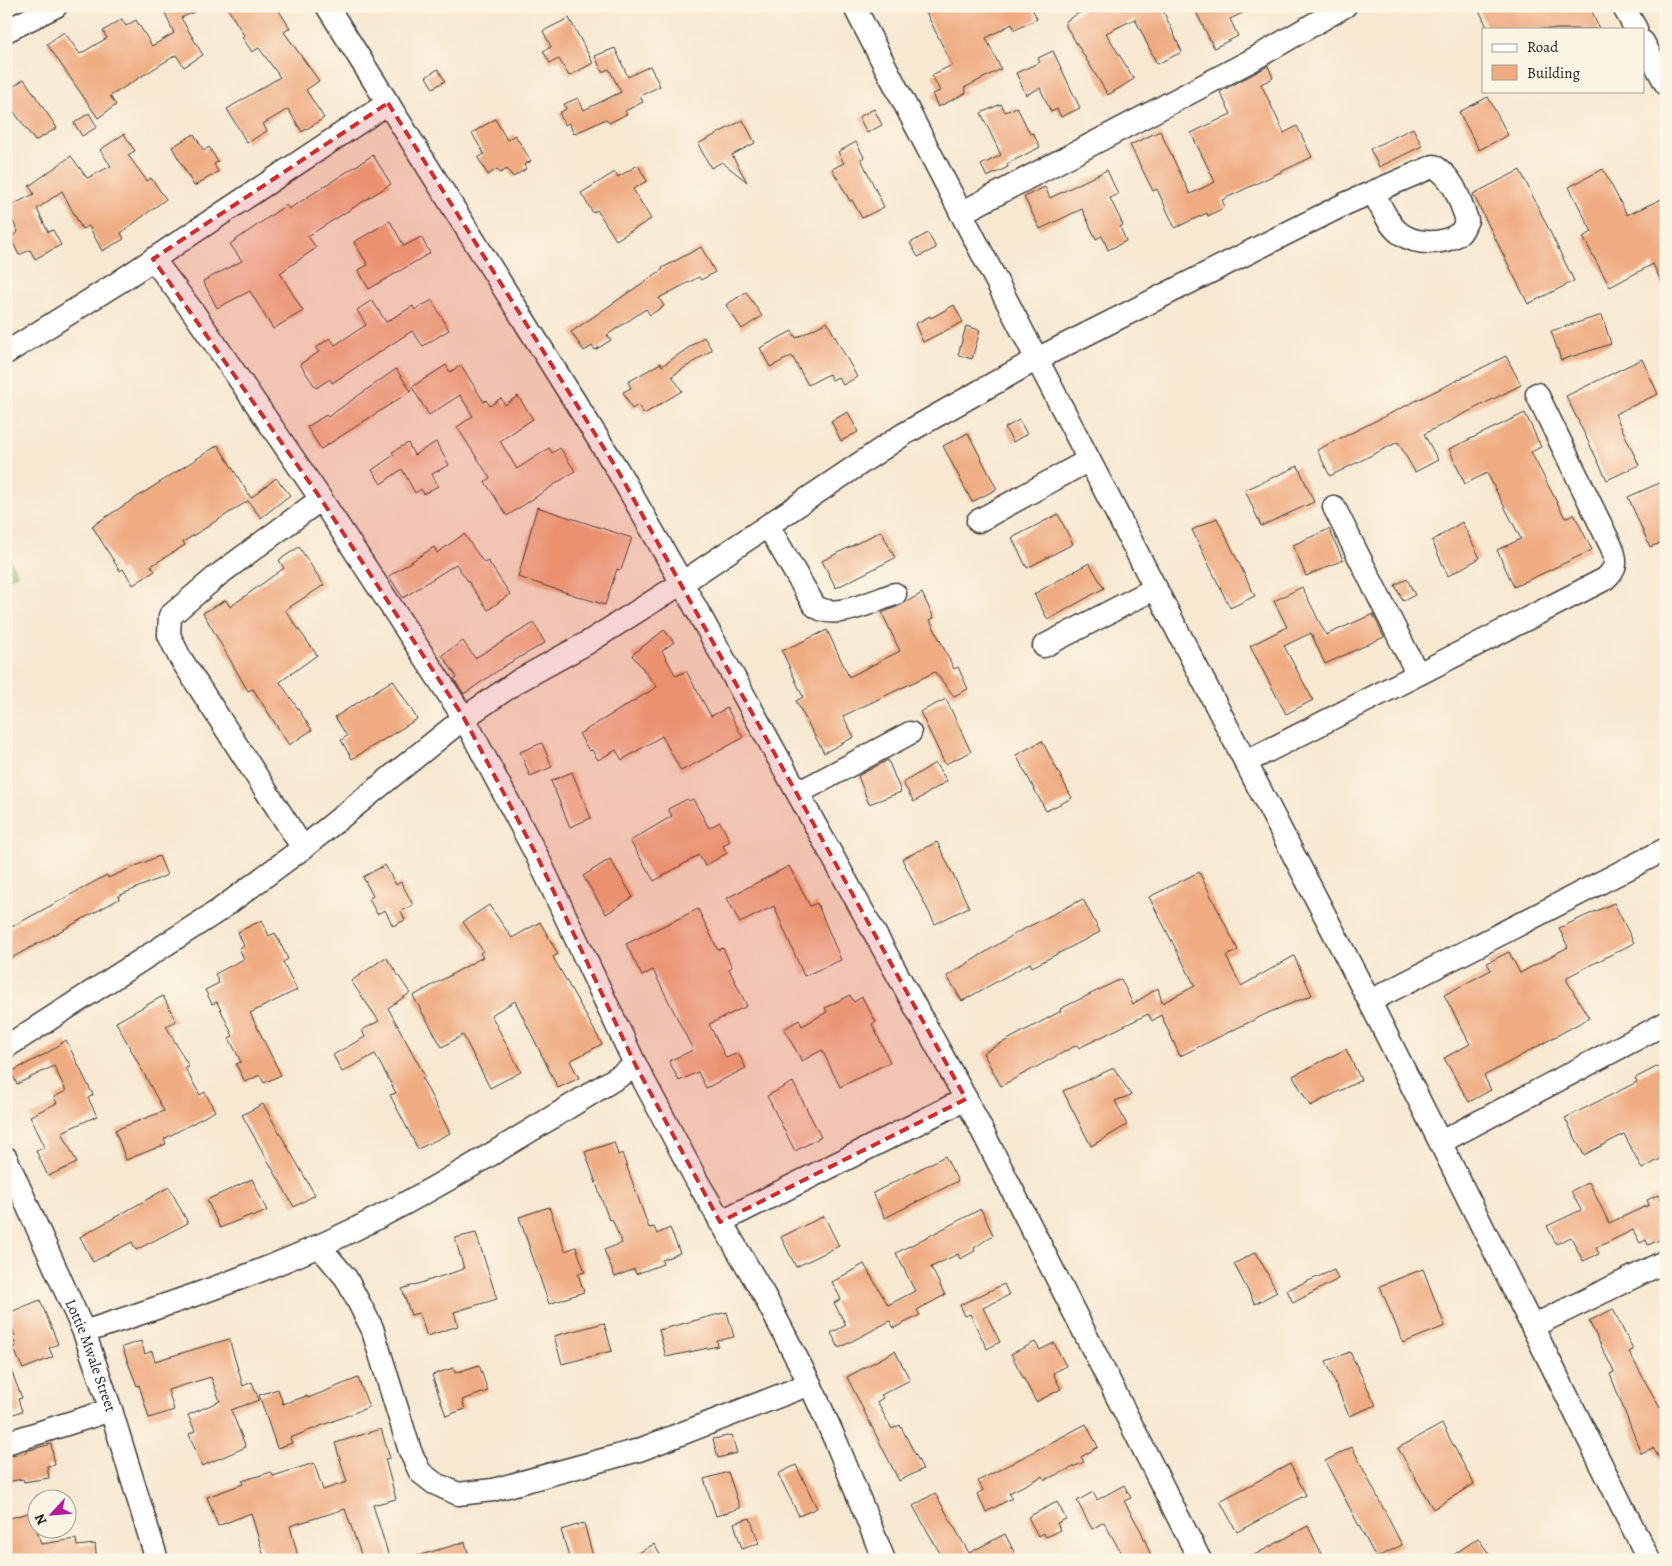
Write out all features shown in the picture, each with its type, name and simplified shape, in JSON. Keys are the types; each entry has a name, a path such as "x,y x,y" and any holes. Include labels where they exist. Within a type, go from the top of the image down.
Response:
{"street":[{"path":"6,31 56,6"},
{"path":"327,6 617,469 682,583 966,1099 1200,1560"},
{"path":"854,6 1370,1001 1649,1560"},
{"path":"961,213 1252,60 1345,6"},
{"path":"1623,6 1635,28"},
{"path":"1653,46 1666,84"},
{"path":"6,353 153,259 388,104"},
{"path":"6,1047 218,911 303,848 464,718 518,681 587,643 682,583 904,434 1037,359 1374,192"},
{"path":"153,259 194,314 320,499 464,718 537,856 636,1066 720,1222 764,1295 810,1384 837,1444 884,1560"},
{"path":"1246,762 1417,673 1605,579 1614,571 1617,561 1612,548 1537,394"},
{"path":"978,521 1089,460"},
{"path":"303,848 179,656 169,635 170,616 217,576 320,499"},
{"path":"1334,507 1417,673"},
{"path":"768,526 814,606 820,611 834,614 895,594"},
{"path":"1044,646 1156,588"},
{"path":"798,793 910,733"},
{"path":"1370,1001 1666,850"},
{"path":"1441,1142 1666,1023"},
{"path":"84,1332 185,1298 319,1246 430,1190 636,1066"},
{"path":"720,1222 966,1099"},
{"name":"Lottie Mwale Street","path":"6,1158 84,1332 112,1410 157,1560"},
{"path":"319,1246 346,1278 372,1328 410,1451 420,1472 434,1483 458,1494 493,1490 638,1450 810,1384"},
{"path":"1533,1326 1666,1261"},
{"path":"6,1443 112,1410"},
{"path":"1662,1560 1666,1558"}],"highlighted area":[{"path":"388,103 617,469 966,1099 720,1222 636,1066 537,856 464,718 321,499 153,259"}],"green space":[{"path":"6,553 17,574 6,580"}],"building":[{"path":"162,6 207,6 181,18 203,55 184,67 176,55 110,96 116,105 98,118 47,44 64,32 80,54 107,38 103,31 122,19 126,26 136,20 152,46 174,33"},
{"path":"226,6 276,6 290,28 284,32 319,81 306,90 324,118 302,132 288,109 263,124 267,131 247,143 227,109 280,77 259,48 252,52"},
{"path":"923,6 1031,6 1037,19 1015,30 1012,24 986,38 1001,69 964,88 966,93 938,107 932,94 940,91 932,75 952,65"},
{"path":"1090,6 1161,6 1182,52 1157,64 1135,19 1106,33 1134,79 1108,95 1066,26 1066,21"},
{"path":"1193,6 1257,6 1230,19 1238,36 1214,48"},
{"path":"1477,6 1590,6 1599,28 1488,28"},
{"path":"569,18 593,63 569,76 559,59 550,63 543,51 551,47 543,31"},
{"path":"615,48 628,77 650,66 660,86 640,96 643,102 625,111 627,114 609,123 606,119 574,134 569,123 565,125 559,113 566,109 564,104 578,98 584,110 621,92 609,69 602,72 595,56"},
{"path":"1053,51 1080,108 1061,117 1057,109 1051,112 1040,88 1026,95 1016,73 1040,62 1038,58"},
{"path":"1268,66 1273,78 1261,84 1284,133 1297,126 1312,157 1222,200 1225,207 1208,216 1207,213 1175,228 1157,189 1153,191 1130,145 1160,131 1190,194 1215,182 1191,133 1231,114 1220,92"},
{"path":"438,69 445,81 433,88 426,77"},
{"path":"24,79 57,128 35,141 6,101 6,92"},
{"path":"1488,97 1508,135 1479,150 1459,112"},
{"path":"1001,104 1005,112 1017,107 1030,134 1033,133 1040,147 1007,164 1008,167 987,177 981,165 1001,155 981,113"},
{"path":"874,109 882,125 867,133 859,117"},
{"path":"89,113 97,127 82,136 74,123"},
{"path":"495,119 507,140 515,135 531,161 524,165 526,169 513,177 507,169 500,173 497,169 488,175 478,158 484,154 472,133"},
{"path":"743,120 755,143 732,155 747,182 722,162 711,168 698,144"},
{"path":"1413,128 1422,146 1379,167 1370,149"},
{"path":"124,134 135,151 128,155 147,181 151,178 166,199 121,233 124,239 102,251 89,226 82,229 62,191 37,209 48,232 53,230 61,245 35,259 30,250 19,255 10,237 18,232 6,208 34,194 29,186 71,156 87,178 111,166 100,150"},
{"path":"194,134 204,151 209,147 218,162 214,164 218,172 194,186 172,147"},
{"path":"856,142 864,157 861,159 884,207 862,218 832,169 844,163 838,152"},
{"path":"373,155 391,184 308,236 316,248 280,273 303,311 273,329 250,291 217,308 203,281 242,261 230,244 286,205 289,209"},
{"path":"638,165 647,181 633,189 651,219 616,240 597,210 593,213 581,193 615,172 618,177"},
{"path":"1603,169 1627,215 1666,197 1666,292 1653,264 1610,287 1583,237 1592,232 1569,187"},
{"path":"1107,170 1118,194 1110,198 1123,225 1120,227 1126,241 1108,250 1102,236 1096,239 1082,209 1040,229 1024,197 1045,187 1050,198"},
{"path":"1520,170 1574,281 1528,304 1473,194"},
{"path":"390,221 404,246 421,237 430,253 369,289 358,270 368,265 354,242"},
{"path":"928,233 936,248 918,257 910,243"},
{"path":"701,247 715,272 701,280 699,277 659,298 664,306 650,315 646,309 607,335 611,340 595,350 592,346 584,351 571,332 662,268"},
{"path":"746,292 762,316 742,329 726,305"},
{"path":"372,300 386,322 413,306 415,310 432,300 449,330 423,346 412,331 332,383 330,379 316,388 300,364 319,352 316,348 330,338 335,345 366,325 357,310"},
{"path":"954,305 963,322 923,342 915,324 930,316 931,318"},
{"path":"1602,315 1611,344 1561,360 1551,331"},
{"path":"827,322 857,377 843,385 838,377 832,380 829,374 808,385 792,356 770,367 760,348 792,331 796,338"},
{"path":"966,326 980,330 972,359 958,355"},
{"path":"704,337 712,350 672,376 682,391 644,414 638,405 632,409 623,392 631,388 628,382 661,363 662,366"},
{"path":"1506,356 1521,385 1424,434 1438,460 1415,472 1398,442 1330,476 1317,450"},
{"path":"1642,359 1658,394 1615,414 1639,465 1607,480 1566,396"},
{"path":"446,365 450,372 461,365 484,402 486,400 490,406 501,398 505,405 518,396 533,419 500,441 517,469 549,448 552,453 560,448 575,471 507,516 485,482 490,478 457,427 473,416 460,395 429,415 412,387"},
{"path":"396,369 411,391 321,449 307,427 326,415 328,417"},
{"path":"848,412 858,432 841,441 831,421"},
{"path":"1525,413 1541,447 1531,452 1565,518 1574,514 1592,550 1514,587 1497,550 1521,539 1487,473 1465,484 1449,449"},
{"path":"1019,420 1027,434 1013,442 1005,428"},
{"path":"968,433 997,489 972,502 943,446"},
{"path":"436,442 449,465 432,474 438,486 424,494 421,489 415,493 402,469 381,484 372,470 394,455 392,452 408,443 414,455"},
{"path":"218,445 251,498 276,478 290,495 261,518 248,501 183,542 185,545 151,566 155,571 133,585 123,569 120,571 92,526"},
{"path":"1298,466 1314,502 1261,526 1245,490"},
{"path":"1666,480 1666,541 1650,547 1628,497"},
{"path":"537,507 632,538 621,570 617,569 605,605 518,577"},
{"path":"1058,514 1073,544 1027,568 1012,538"},
{"path":"1217,518 1255,596 1230,608 1192,530"},
{"path":"1462,522 1480,558 1448,576 1432,541"},
{"path":"1329,529 1343,560 1306,576 1293,545"},
{"path":"881,531 895,558 836,588 822,561"},
{"path":"464,534 484,563 488,561 510,594 488,610 456,564 403,598 389,576 434,547 437,553"},
{"path":"299,547 324,585 285,610 317,655 280,682 312,730 289,745 253,689 248,691 203,613 226,600 230,607 284,568 279,560"},
{"path":"1089,563 1104,588 1048,620 1034,594"},
{"path":"1407,579 1415,595 1403,601 1395,585"},
{"path":"1302,587 1326,635 1373,614 1384,637 1325,664 1311,633 1284,646 1313,700 1286,714 1250,646 1287,627 1274,601"},
{"path":"922,593 934,618 930,620 954,669 958,667 968,689 954,696 935,672 843,716 854,737 824,753 796,701 803,697 782,651 827,630 849,677 900,651 882,613"},
{"path":"534,623 545,643 506,665 464,694 454,679 457,677 442,655 463,641 475,658"},
{"path":"664,630 674,642 662,651 676,676 686,671 711,716 727,708 743,738 681,771 662,736 622,760 616,750 598,760 592,750 589,751 579,734 657,687 632,655"},
{"path":"393,680 417,719 352,759 341,740 347,736 335,717"},
{"path":"946,699 971,752 945,764 920,712"},
{"path":"1042,741 1072,798 1046,811 1016,755"},
{"path":"542,743 552,767 530,776 520,752"},
{"path":"888,760 901,792 869,804 858,776"},
{"path":"935,763 947,781 914,802 903,783"},
{"path":"572,772 591,818 570,827 551,781"},
{"path":"687,799 689,801 693,799 709,828 720,822 730,841 723,846 727,853 705,866 699,855 654,881 630,841 672,816 668,809"},
{"path":"937,842 969,907 935,924 902,859"},
{"path":"159,856 167,875 118,896 119,899 6,961 6,930 107,875 108,878"},
{"path":"610,859 633,897 606,914 583,876"},
{"path":"385,865 396,885 401,882 413,905 401,911 405,920 393,926 385,910 377,914 369,899 373,896 363,877"},
{"path":"789,866 810,906 817,903 841,960 804,976 774,906 740,923 727,898"},
{"path":"1199,872 1238,950 1226,956 1241,986 1294,956 1312,995 1268,1013 1180,1056 1161,1015 1152,1021 1148,1014 1079,1048 1077,1045 1001,1086 983,1053 1061,1011 1060,1009 1121,979 1133,1004 1158,988 1162,1003 1195,986 1149,897"},
{"path":"1083,899 1100,932 1032,967 1030,963 962,1001 947,976 1018,932"},
{"path":"1614,903 1634,943 1567,977 1567,981 1589,1018 1484,1076 1491,1090 1469,1102 1444,1058 1470,1044 1444,995 1491,970 1487,963 1509,952 1520,973 1568,947 1559,928"},
{"path":"489,905 512,938 540,922 558,954 553,957 602,1044 570,1061 579,1078 558,1088 515,1001 491,1015 521,1072 490,1088 463,1035 442,1047 413,996 483,957 480,953 483,951 463,922"},
{"path":"698,909 718,950 723,948 732,967 729,969 747,1006 709,1024 726,1058 738,1053 746,1068 706,1088 698,1072 679,1081 669,1061 693,1050 653,970 642,976 626,944"},
{"path":"262,920 269,936 275,933 288,959 283,962 297,990 250,1013 281,1075 264,1083 260,1075 245,1082 236,1064 241,1062 229,1038 233,1036 217,1002 212,1004 205,990 219,983 215,974 244,959 239,948 244,946 238,932"},
{"path":"386,957 410,993 388,1008 425,1076 422,1078 450,1133 418,1149 390,1095 396,1093 375,1054 342,1072 333,1055 365,1037 362,1030 379,1021 351,981"},
{"path":"850,995 854,1002 862,997 876,1022 872,1024 890,1062 840,1087 822,1050 802,1061 784,1029 799,1020 802,1026 827,1012 825,1008"},
{"path":"163,996 176,1021 166,1026 189,1067 185,1068 200,1095 205,1092 215,1111 164,1139 166,1144 126,1160 115,1130 164,1111 116,1022"},
{"path":"66,1040 93,1095 88,1098 97,1116 62,1132 77,1163 48,1176 36,1151 45,1147 30,1116 57,1103 54,1097 66,1091 54,1066 17,1084 11,1072 49,1052"},
{"path":"1346,1049 1361,1080 1310,1106 1293,1076"},
{"path":"1666,1062 1666,1156 1642,1169 1624,1134 1584,1155 1565,1118 1637,1082 1635,1078"},
{"path":"1114,1068 1131,1095 1115,1101 1127,1125 1091,1146 1063,1091"},
{"path":"793,1082 821,1137 795,1151 767,1096"},
{"path":"263,1104 315,1195 294,1207 242,1115"},
{"path":"614,1142 618,1155 622,1153 649,1228 654,1227 657,1234 670,1228 680,1253 662,1260 663,1264 636,1274 634,1269 615,1277 604,1250 622,1243 612,1219 609,1220 585,1152"},
{"path":"945,1156 958,1181 885,1218 873,1193"},
{"path":"252,1179 267,1211 252,1217 251,1215 220,1228 207,1200"},
{"path":"1589,1182 1609,1223 1649,1205 1647,1200 1658,1195 1660,1199 1666,1196 1666,1237 1648,1245 1646,1240 1640,1243 1633,1230 1596,1248 1599,1254 1583,1261 1571,1237 1556,1244 1547,1226 1581,1210 1571,1191"},
{"path":"169,1187 188,1223 136,1250 132,1242 93,1262 80,1237"},
{"path":"549,1207 565,1251 576,1247 585,1272 578,1274 584,1292 549,1304 519,1217"},
{"path":"981,1209 993,1235 974,1248 975,1251 960,1259 958,1254 931,1267 945,1295 917,1310 920,1315 894,1328 890,1321 839,1348 831,1333 846,1325 834,1303 841,1299 832,1282 864,1264 888,1305 915,1291 896,1253"},
{"path":"824,1216 839,1246 796,1267 781,1237"},
{"path":"476,1233 497,1299 454,1312 458,1326 427,1336 419,1313 411,1315 402,1289 464,1269 455,1238"},
{"path":"1256,1252 1277,1292 1255,1304 1234,1264"},
{"path":"1423,1269 1445,1326 1403,1343 1380,1286"},
{"path":"1334,1270 1338,1279 1293,1303 1287,1290"},
{"path":"1004,1284 1009,1295 983,1308 1000,1342 987,1349 970,1314 965,1316 960,1305"},
{"path":"40,1300 58,1344 49,1348 53,1357 23,1369 13,1347 16,1346 12,1337 15,1336 6,1314"},
{"path":"1613,1309 1633,1350 1629,1352 1660,1408 1666,1404 1666,1469 1653,1448 1641,1453 1610,1374 1614,1372 1589,1321"},
{"path":"727,1312 734,1337 717,1341 718,1346 666,1357 659,1330"},
{"path":"604,1323 612,1351 562,1364 554,1336"},
{"path":"229,1339 243,1386 252,1382 259,1400 231,1410 246,1447 202,1466 189,1434 195,1431 188,1415 220,1401 211,1377 168,1390 174,1410 149,1418 139,1385 137,1386 122,1347 141,1341 145,1354 152,1351 155,1361"},
{"path":"1035,1342 1040,1350 1054,1343 1066,1366 1053,1373 1061,1389 1036,1402 1011,1354"},
{"path":"895,1351 910,1380 881,1395 883,1398 877,1402 892,1429 900,1425 923,1469 899,1481 847,1377"},
{"path":"1350,1352 1376,1405 1349,1416 1326,1361"},
{"path":"7,1360 22,1398 18,1399 22,1411 6,1417"},
{"path":"479,1365 488,1391 462,1400 465,1409 446,1416 432,1375 453,1368 455,1373"},
{"path":"358,1378 369,1407 290,1438 292,1443 277,1448 259,1395 278,1389 283,1404 307,1396 308,1398"},
{"path":"1086,1424 1098,1447 1081,1457 1084,1462 1045,1480 1043,1476 1009,1493 1012,1498 986,1512 977,1494 983,1490 978,1481"},
{"path":"1442,1424 1474,1484 1433,1509 1398,1448"},
{"path":"381,1429 390,1458 385,1459 396,1499 373,1505 390,1560 363,1560 345,1509 290,1526 299,1560 265,1560 251,1513 218,1526 207,1497 243,1484 242,1481 271,1472 273,1476 314,1463 323,1490 347,1482 335,1443"},
{"path":"732,1435 737,1453 718,1458 713,1439"},
{"path":"51,1444 55,1465 47,1466 49,1478 24,1482 23,1479 6,1482 6,1457 26,1453 26,1451"},
{"path":"1352,1447 1402,1545 1376,1558 1325,1461"},
{"path":"1290,1464 1306,1495 1237,1532 1220,1501"},
{"path":"796,1465 817,1508 799,1516 778,1474"},
{"path":"728,1472 740,1508 716,1516 704,1479"},
{"path":"1124,1485 1131,1498 1124,1501 1141,1531 1153,1560 1125,1560 1104,1522 1092,1529 1077,1501 1093,1492 1097,1500"},
{"path":"935,1493 969,1553 1005,1534 1018,1560 944,1560 913,1506"},
{"path":"1057,1502 1066,1519 1057,1523 1060,1530 1046,1537 1043,1533 1038,1536 1028,1517"},
{"path":"28,1513 28,1538 39,1538 41,1544 76,1539 77,1546 95,1544 97,1560 6,1560 6,1519"},
{"path":"750,1518 759,1543 742,1549 734,1523"},
{"path":"584,1523 594,1560 570,1560 561,1530"},
{"path":"1308,1526 1324,1560 1245,1560"},
{"path":"1478,1538 1493,1560 1446,1560"},
{"path":"465,1542 470,1560 417,1560 417,1556"},
{"path":"654,1544 663,1560 626,1560"}]}
